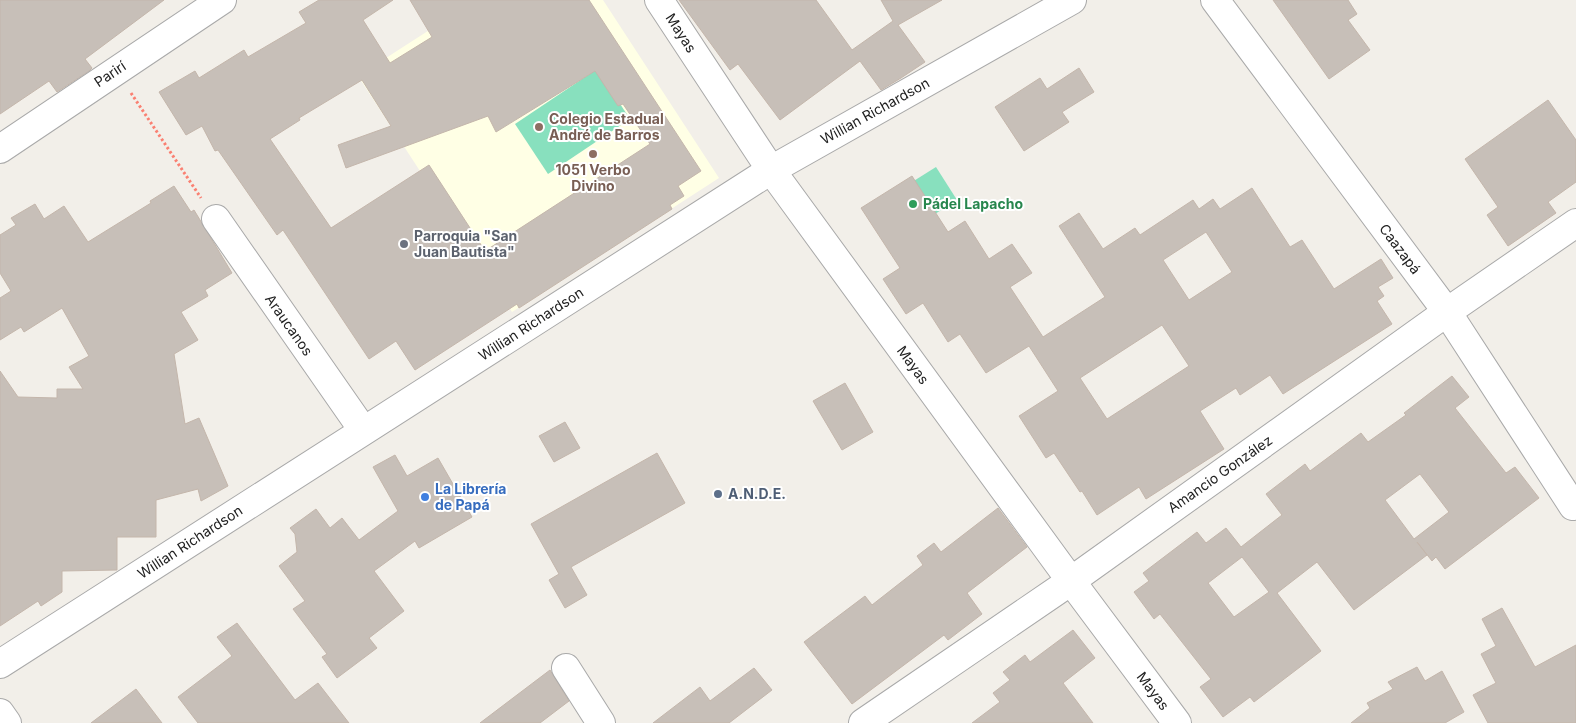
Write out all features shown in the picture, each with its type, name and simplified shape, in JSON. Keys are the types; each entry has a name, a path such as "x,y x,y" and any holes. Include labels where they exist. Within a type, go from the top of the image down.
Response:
{"street":[{"name":"Parirí","path":"0,149 115,70 222,0"},
{"name":"Mayas","path":"659,0 771,170 1177,723"},
{"name":"Willian Richardson","path":"0,664 771,170 1072,0"},
{"name":"Caazapá","path":"1215,0 1447,312 1573,506"},
{"name":"Araucanos","path":"216,219 363,430"},
{"name":"Amancio González","path":"863,723 1071,580 1447,312 1576,223"},
{"path":"566,668 600,723"},
{"path":"0,713 8,723"}],"path":[{"path":"115,70 216,219"}],"shaded area":[{"name":"Colegio Estadual André de Barros","path":"476,0 603,0 719,178 512,312 358,76"}],"green space":[{"path":"597,69 630,119 548,174 515,124"},
{"name":"Pádel Lapacho","path":"936,167 957,200 891,242 869,209"}],"building":[{"path":"0,0 164,0 85,59 92,68 89,71 57,92 49,81 0,114"},
{"path":"319,0 393,0 363,20 390,63 432,37 410,0 589,0 701,171 678,186 684,196 670,205 672,209 519,308 517,304 415,370 396,341 369,359 283,230 277,235 218,150 215,151 202,126 186,135 159,92 195,71 199,78 244,50 248,57 306,23 299,12","holes":["595,71 618,106 623,104 650,144 485,251 429,165 331,228 270,139 300,120 299,118 362,80 391,126 338,145 346,168 488,116 496,132"]},
{"path":"679,0 816,0 852,50 893,21 881,0 942,0 898,25 925,62 881,90 860,61 780,120 738,64 730,70"},
{"path":"1273,0 1348,0 1357,14 1348,20 1370,50 1329,79"},
{"path":"1079,68 1094,92 1062,112 1069,122 1024,151 995,107 1040,78 1047,89"},
{"path":"1548,100 1576,140 1576,182 1548,202 1556,213 1508,246 1487,215 1498,207 1465,159"},
{"path":"912,176 948,232 965,221 989,259 1012,244 1032,273 1010,287 1043,337 1105,297 1059,226 1079,213 1103,249 1135,228 1140,235 1193,200 1199,209 1213,199 1220,209 1252,188 1290,247 1302,240 1334,289 1381,259 1393,278 1378,287 1384,296 1377,301 1392,324 1283,394 1270,375 1240,395 1236,388 1200,411 1224,449 1146,499 1139,487 1097,515 1054,453 1046,458 1019,416 1058,391 1029,346 986,373 960,334 948,342 923,303 906,314 883,279 900,268 861,208","holes":["1206,232 1232,272 1189,300 1163,260","1162,325 1189,366 1107,419 1080,378"]},
{"path":"174,186 191,212 194,210 232,273 205,290 208,296 181,312 198,340 174,354 185,424 199,418 228,486 201,501 198,489 156,500 156,537 117,537 117,570 62,571 62,592 41,606 38,601 0,626 0,371 18,397 57,398 57,389 83,389 69,367 89,356 62,308 24,332 21,327 0,340 0,298 11,291 0,273 0,235 16,225 11,218 35,204 44,219 64,206 88,242 151,203 150,201"},
{"path":"1452,376 1469,397 1455,408 1506,473 1515,467 1539,498 1445,569 1436,557 1432,561 1417,542 1427,555 1354,610 1317,562 1277,593 1321,651 1254,702 1250,697 1223,717 1200,687 1211,679 1160,614 1154,619 1134,592 1149,581 1143,573 1197,532 1206,543 1226,528 1241,547 1282,515 1266,494 1305,464 1310,471 1361,433 1368,442 1406,415 1404,413","holes":["1420,474 1449,512 1414,539 1385,500","1242,557 1269,592 1234,617 1208,583"]},
{"path":"845,383 873,432 842,450 813,401"},
{"path":"565,422 580,448 554,462 539,436"},
{"path":"657,453 685,503 571,567 587,595 565,608 549,580 559,574 531,524"},
{"path":"395,455 407,476 438,458 472,517 419,548 415,541 374,571 404,611 369,638 377,648 337,678 322,657 327,654 293,609 305,601 279,566 297,552 295,534 290,528 316,509 330,528 342,518 359,540 398,511 373,467"},
{"path":"998,508 1027,547 967,593 982,614 948,640 944,635 852,704 804,642 865,596 872,605 923,565 917,556 934,543 941,552"},
{"path":"1502,608 1535,667 1576,645 1576,723 1488,723 1473,695 1496,683 1481,654 1496,646 1482,619"},
{"path":"237,623 295,700 318,683 349,723 198,723 178,697 232,656 217,637"},
{"path":"1073,630 1095,658 1063,683 1093,723 972,723 1000,702 993,693 1010,680 1003,672 1025,655 1030,662"},
{"path":"1417,667 1425,681 1442,671 1464,712 1445,723 1351,723 1370,708 1367,703 1393,689 1388,682"},
{"path":"754,668 772,690 729,723 653,723 700,687 710,701"},
{"path":"550,670 569,701 540,723 480,723"},
{"path":"136,689 162,723 91,723"}],"place":[{"name":"Colegio Estadual André de Barros","path":"539,127"},
{"name":"1051 Verbo Divino","path":"593,154"},
{"name":"Pádel Lapacho","path":"913,204"},
{"name":"Parroquia \"San Juan Bautista\"","path":"404,244"},
{"name":"A.N.D.E.","path":"718,494"},
{"name":"La Librería de Papá","path":"425,497"}]}
